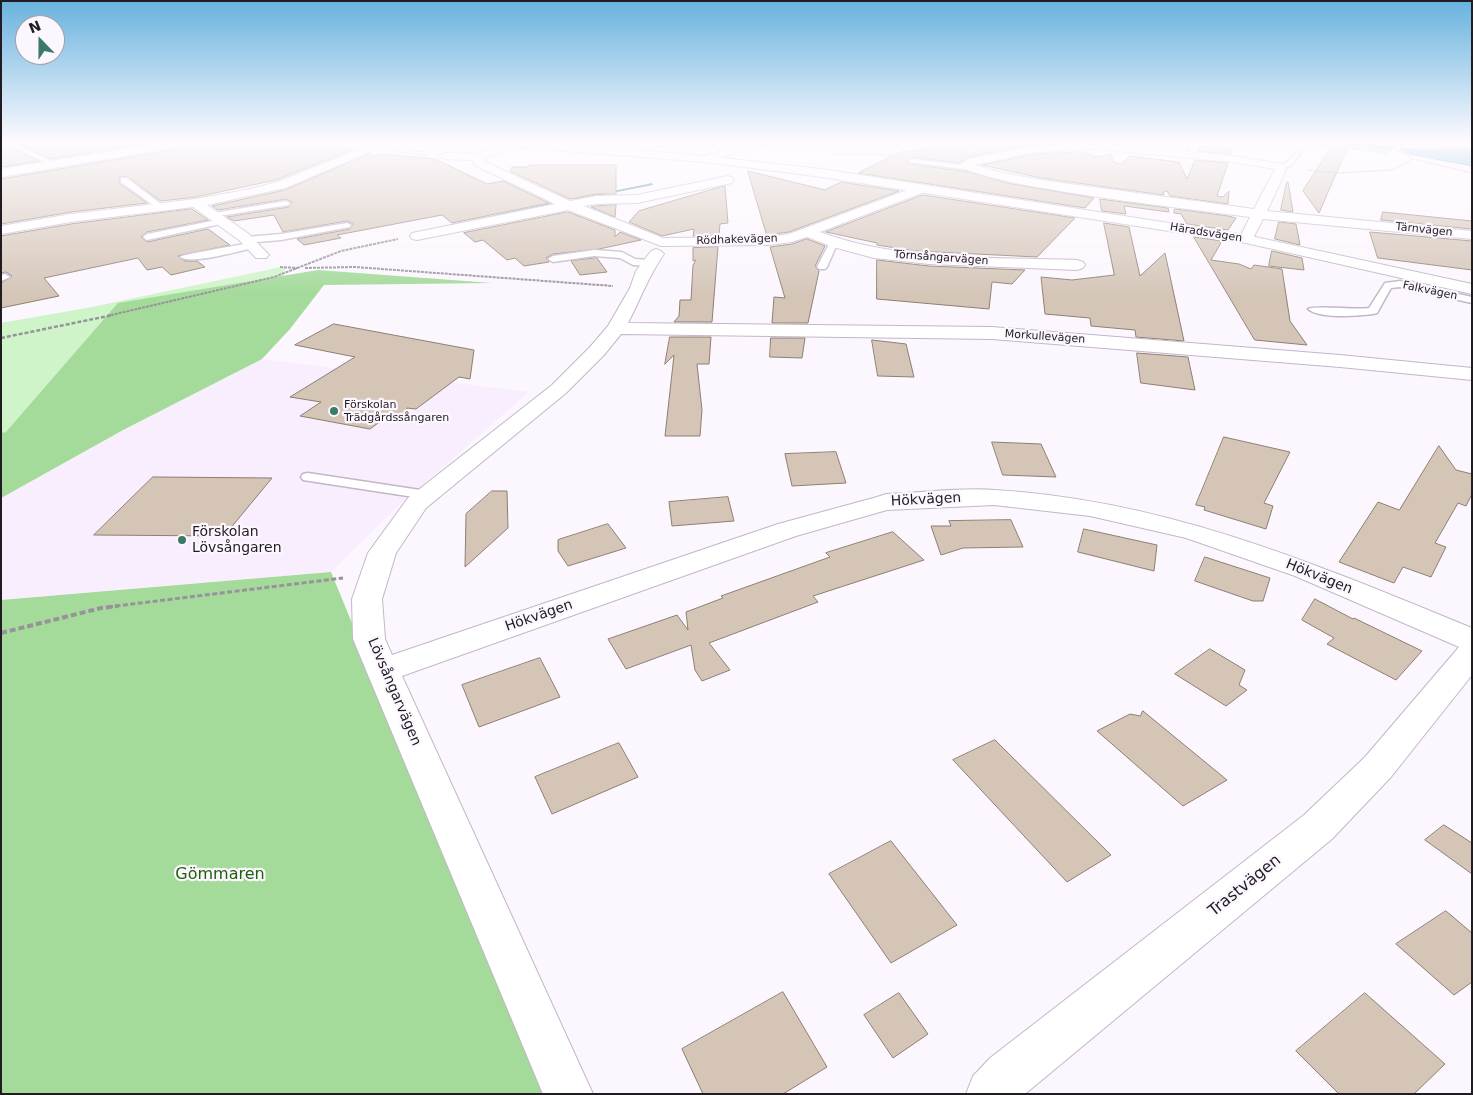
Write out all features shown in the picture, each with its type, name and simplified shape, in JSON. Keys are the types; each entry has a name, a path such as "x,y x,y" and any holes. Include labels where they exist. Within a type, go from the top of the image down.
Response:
{"street":[{"path":"1,230 71,218 196,204 250,193"},
{"path":"540,193 570,205 651,262"},
{"path":"417,236 596,200 637,199 665,193"},
{"name":"Rödhakevägen","path":"651,262 792,238 910,193"},
{"name":"Häradsvägen","path":"955,193 1246,239 1472,289"},
{"name":"Tärnvägen","path":"1108,193 1257,214 1472,235"},
{"path":"1246,239 1268,193"},
{"path":"196,204 217,218 252,247"},
{"name":"Törnsångarvägen","path":"809,233 874,253 929,259 1077,265"},
{"name":"Lövsångarvägen","path":"568,1094 369,638 368,599 382,553 417,503 560,389 597,352 616,328 651,262"},
{"name":"Morkullevägen","path":"616,328 992,333 1340,361 1472,374"},
{"name":"Hökvägen","path":"383,670 787,530 886,502 994,497 1090,508 1194,532 1306,570 1472,640"},
{"name":"Trastvägen","path":"991,1094 1008,1076 1318,828 1378,767 1472,652"}],"lane":[{"path":"142,193 161,207"},
{"path":"147,237 217,218 286,203"},
{"path":"185,256 206,255 252,247 347,226"},
{"path":"822,267 834,242"},
{"path":"553,259 594,253 622,255 633,262 651,262"},
{"name":"Falkvägen","path":"1313,309 1352,314 1373,311 1388,285 1400,284 1472,300"},
{"path":"308,477 427,495"}],"path":[{"path":"1,338 274,278 341,251 417,236"},
{"path":"252,247 260,257 273,267 651,262"},
{"path":"1,632 101,608 375,574"}],"shaded area":[{"name":"Förskolan Lövsångaren","path":"262,359 529,392 395,509 331,572 1,600 1,498 123,430"}],"green space":[{"path":"286,266 262,359 123,430 1,498 1,323 92,307"},
{"path":"318,270 492,283 324,285 290,329 262,359 123,430 1,498 1,433 6,432 118,303"},
{"name":"Gömmaren","path":"331,572 546,1094 1,1094 1,600"}],"building":[{"path":"1,193 133,193 147,203 71,212 1,224"},
{"path":"150,193 214,193 196,197 161,201"},
{"path":"271,193 528,193 549,203 452,223 442,215 337,235 341,238 304,245 297,239 350,229 353,224 347,221 283,232 274,215 234,221 227,217 289,207 292,202 286,199 218,210 212,206"},
{"path":"557,193 616,193 596,194 570,199"},
{"path":"701,193 726,193 728,223 720,224 719,236 693,236 694,229 662,236 629,222 639,211"},
{"path":"755,193 893,193 789,232 767,235"},
{"path":"988,193 1066,193 1094,198 1085,208"},
{"path":"1168,193 1218,193 1217,196 1223,197 1229,193 1228,204 1170,196"},
{"path":"1285,193 1290,193 1293,212 1281,210"},
{"path":"1305,193 1328,193 1319,213"},
{"path":"923,195 1075,218 1037,257 915,251 877,245 877,243 826,232"},
{"path":"1100,199 1168,208 1169,212 1124,206 1126,214 1102,211"},
{"path":"616,205 615,217 591,207 596,206"},
{"path":"192,209 208,220 147,232 141,237 147,242 208,229 230,245 178,256 185,261 197,261 205,267 171,275 162,267 147,270 138,258 44,278 59,296 1,308 1,283 12,276 6,272 1,273 1,236 71,224"},
{"path":"1175,209 1236,218 1228,230 1187,224 1181,214 1174,213"},
{"path":"568,212 615,230 615,237 620,232 641,240 599,249 553,254 546,258 549,262 524,266 515,258 507,260 483,240 475,242 464,233"},
{"path":"1383,212 1472,221 1472,229 1381,220"},
{"path":"1279,222 1296,224 1300,245 1275,239"},
{"path":"1104,223 1129,227 1140,276 1165,253 1184,341 1136,337 1135,330 1091,326 1090,318 1045,314 1041,277 1072,280 1114,275"},
{"path":"1370,232 1472,241 1472,270 1378,258"},
{"path":"1194,237 1222,241 1211,260 1239,264 1251,269 1254,265 1282,269 1290,321 1307,345 1255,340"},
{"path":"807,239 825,246 815,266 819,271 808,323 772,323 774,297 785,298 770,247 792,244"},
{"path":"718,247 712,322 674,322 679,316 680,300 691,300 693,265 696,260 693,261 693,248"},
{"path":"1272,251 1302,258 1304,270 1269,266"},
{"path":"597,258 607,272 580,275 571,261"},
{"path":"877,260 929,266 1025,270 1012,284 992,282 989,309 877,299"},
{"path":"334,324 474,350 470,379 459,377 416,409 407,408 405,417 389,415 370,429 300,416 321,402 290,397 355,357 295,345"},
{"path":"670,337 711,337 709,364 697,364 702,410 700,436 665,436 674,355 665,364"},
{"path":"771,338 805,338 802,358 770,357"},
{"path":"872,340 906,344 914,377 878,376"},
{"path":"1137,353 1188,357 1195,390 1141,383"},
{"path":"1224,437 1290,452 1264,503 1273,506 1266,529 1204,510 1205,507 1196,505"},
{"path":"992,442 1041,444 1056,477 1003,475"},
{"path":"1439,446 1456,470 1472,474 1472,494 1466,506 1458,503 1435,543 1446,547 1431,577 1403,567 1394,583 1339,562 1378,502 1399,510"},
{"path":"836,452 846,483 792,486 785,454"},
{"path":"153,477 272,478 224,536 94,535"},
{"path":"492,491 507,491 508,528 465,567 466,514"},
{"path":"728,497 734,521 672,526 669,502"},
{"path":"1011,520 1023,547 963,548 941,555 931,526 951,526 949,521"},
{"path":"608,524 626,548 568,566 558,551 558,540"},
{"path":"1084,529 1157,545 1154,571 1078,552"},
{"path":"893,532 924,560 813,596 818,602 709,643 730,670 702,681 695,670 691,645 626,669 608,639 677,615 688,630 686,612 723,598 721,596 830,557 826,553"},
{"path":"1205,557 1270,578 1263,601 1253,601 1195,581"},
{"path":"1315,599 1422,651 1396,680 1327,644 1334,638 1302,620"},
{"path":"1210,649 1245,670 1239,685 1247,690 1226,706 1175,674"},
{"path":"540,658 560,697 479,727 462,685"},
{"path":"1143,711 1227,780 1183,806 1097,731 1130,714 1140,716"},
{"path":"995,740 1111,855 1067,882 953,760"},
{"path":"619,743 638,777 552,814 535,777"},
{"path":"1444,825 1472,843 1472,874 1425,840"},
{"path":"891,841 957,925 891,963 829,874"},
{"path":"1446,911 1472,933 1472,982 1454,995 1396,944"},
{"path":"783,992 827,1067 783,1094 703,1094 682,1049"},
{"path":"899,993 928,1034 893,1058 864,1015"},
{"path":"1365,993 1445,1064 1414,1094 1339,1094 1296,1051"}],"waterway":[{"path":"576,199 606,193"},
{"path":"423,231 552,204"}],"place":[{"name":"Förskolan Trädgårdssångaren","path":"334,411"},
{"name":"Förskolan Lövsångaren","path":"182,540"}]}
